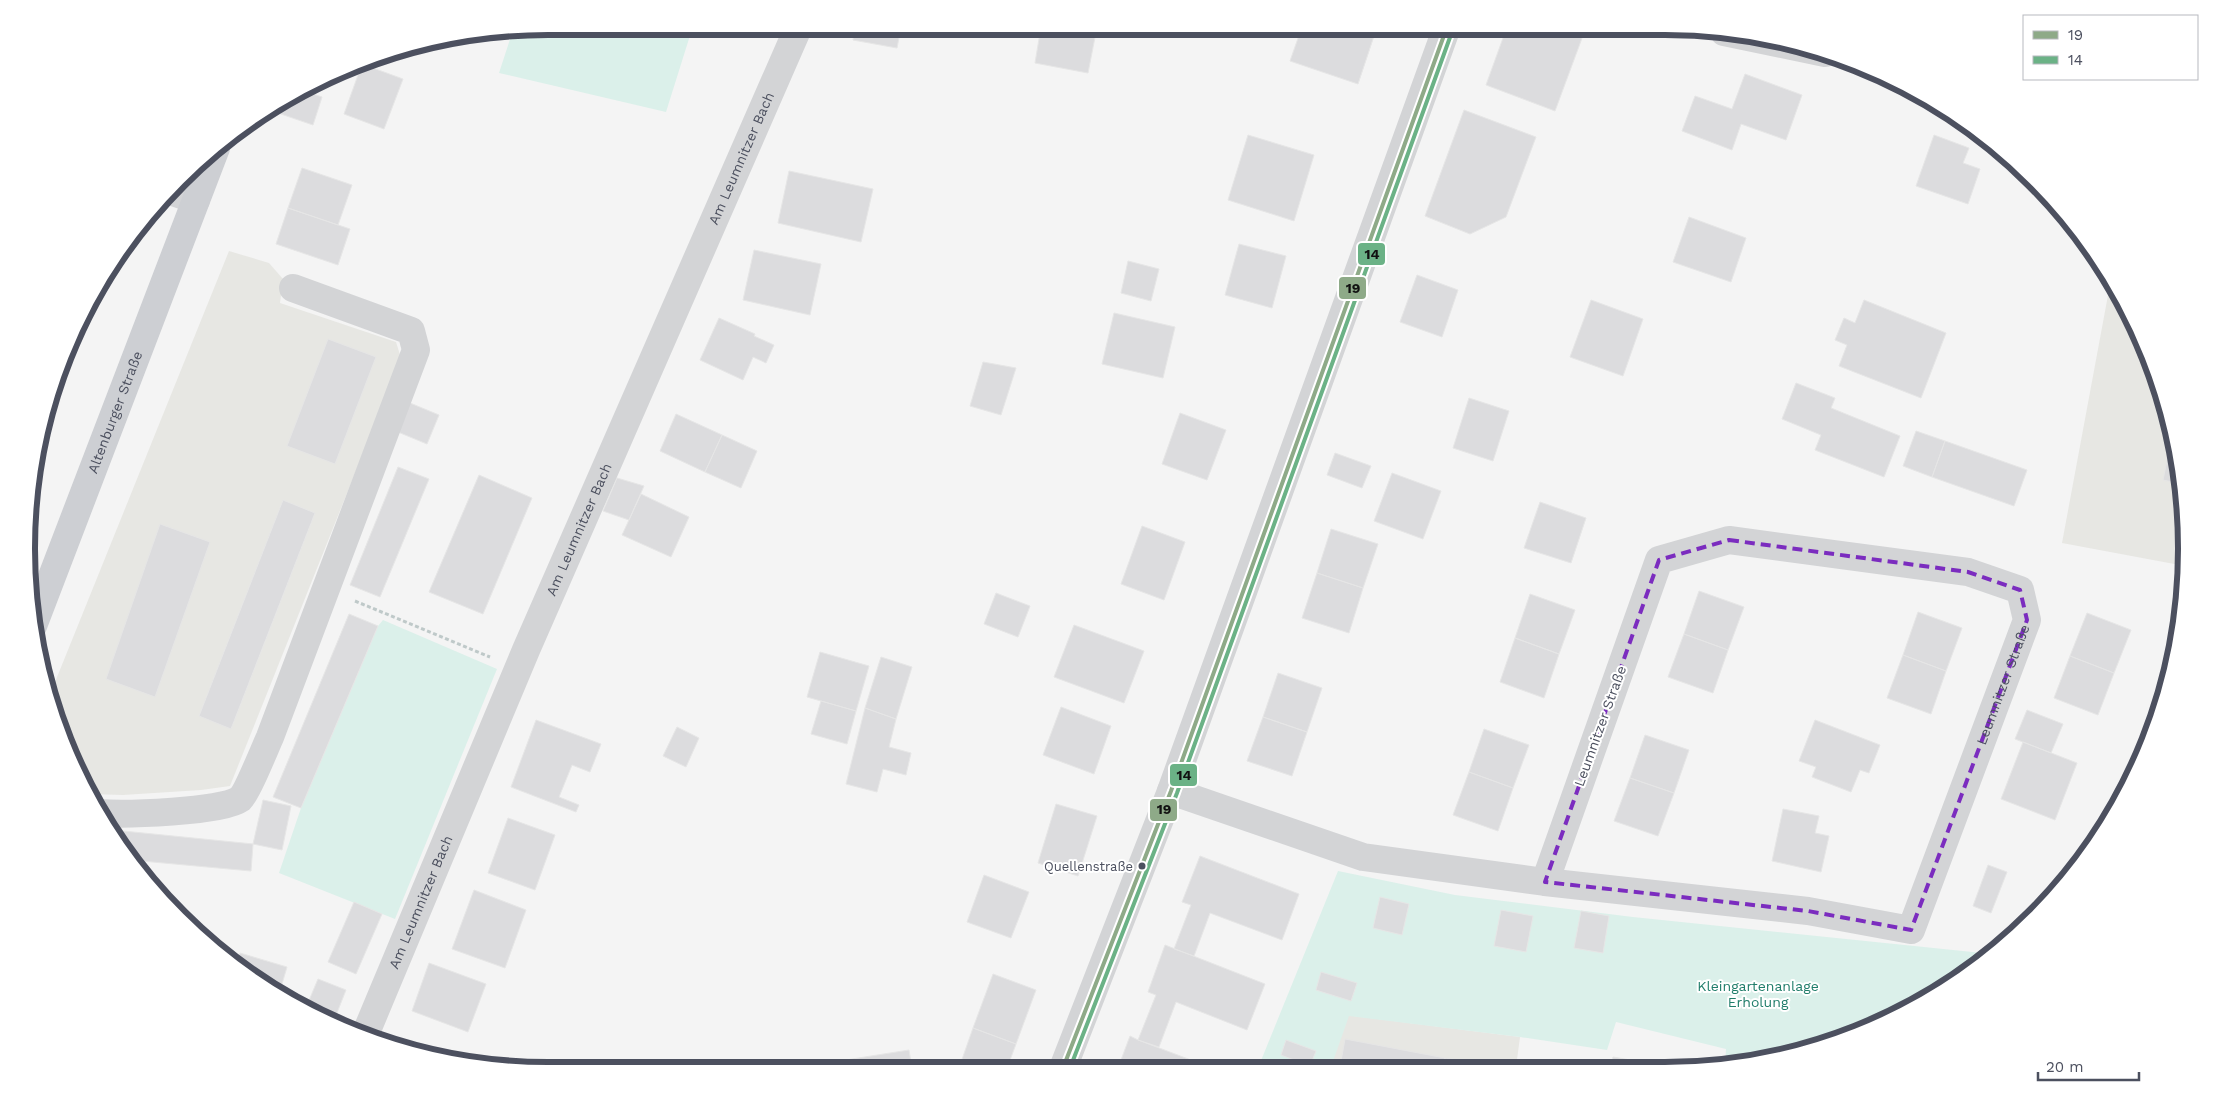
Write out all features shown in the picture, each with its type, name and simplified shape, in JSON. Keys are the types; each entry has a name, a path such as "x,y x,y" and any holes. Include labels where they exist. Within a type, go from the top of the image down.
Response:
{"main road":[{"name":"Altenburger Straße","path":"38,609 211,161"}],"street":[{"name":"Am Leumnitzer Bach","path":"368,1029 518,669 795,35"},
{"path":"1065,1062 1171,790 1444,35"},
{"path":"177,193 196,200"},
{"path":"109,813 196,809 230,804 242,798 270,737 416,350 411,331 293,288"},
{"name":"Leumnitzer Straße","path":"1171,790 1363,857 1545,882 1808,911 1911,930 2026,620 2020,590 1968,572 1729,540 1659,560 1545,882"}],"path":[{"path":"326,588 518,669"}],"highlighted area":[{"path":"1729,540 1968,572 2020,590 2027,620 1911,930 1808,911 1545,882 1659,560"}],"shaded area":[{"path":"229,251 269,263 283,279 280,303 396,342 401,358 230,786 201,790 123,795 98,794 74,745 53,686"},
{"path":"2109,291 2139,352 2161,416 2174,481 2177,515 2178,565 2062,543"},
{"path":"1338,1014 1520,1037 1517,1062 1329,1062"}],"green space":[{"path":"690,35 666,112 499,73 511,36"},
{"path":"383,620 497,669 395,919 279,873 301,808 378,626"},
{"name":"Kleingartenanlage Erholung","path":"1338,871 1455,895 1633,917 1981,953 1921,993 1861,1023 1797,1045 1732,1058 1725,1059 1726,1049 1616,1022 1607,1050 1520,1037 1349,1016 1333,1062 1260,1062"}],"building":[{"path":"854,35 899,35 897,48 853,40"},
{"path":"1040,35 1095,35 1088,73 1035,63"},
{"path":"1299,35 1374,35 1358,84 1290,61"},
{"path":"1504,35 1583,35 1555,111 1486,85"},
{"path":"370,67 403,79 384,129 344,114 359,71"},
{"path":"1745,74 1802,95 1786,140 1741,124 1732,150 1682,131 1695,96 1732,109"},
{"path":"311,93 322,97 313,125 278,113"},
{"path":"1464,110 1536,137 1506,217 1470,234 1425,216"},
{"path":"1248,135 1314,155 1294,221 1228,200"},
{"path":"1934,135 1969,148 1963,163 1980,169 1968,204 1916,186"},
{"path":"302,168 352,185 338,225 288,208"},
{"path":"789,171 873,189 861,242 778,223"},
{"path":"288,208 350,229 338,265 276,244"},
{"path":"1689,217 1746,238 1731,282 1673,262"},
{"path":"1239,244 1286,256 1272,308 1225,295"},
{"path":"754,250 821,264 810,315 743,300"},
{"path":"1128,261 1159,269 1151,301 1121,293"},
{"path":"1417,275 1458,290 1442,337 1400,322"},
{"path":"1591,300 1643,319 1623,376 1570,357"},
{"path":"1864,300 1946,333 1921,398 1839,366 1847,345 1835,340 1844,318 1855,323"},
{"path":"1114,313 1175,327 1163,378 1102,364"},
{"path":"719,318 755,334 754,336 774,345 766,363 753,357 743,380 700,360"},
{"path":"328,339 376,357 335,464 287,446"},
{"path":"983,362 1016,368 1001,415 970,406"},
{"path":"1796,383 1835,398 1831,408 1900,436 1884,477 1815,450 1821,435 1782,419"},
{"path":"1469,398 1509,411 1493,461 1453,448"},
{"path":"410,403 439,415 427,444 398,432"},
{"path":"1180,413 1226,430 1207,480 1162,464"},
{"path":"676,414 722,435 705,472 660,451"},
{"path":"1916,431 1945,441 1932,477 1903,466"},
{"path":"722,435 757,451 741,488 705,472"},
{"path":"1945,441 2027,470 2014,506 1932,477"},
{"path":"2169,452 2174,482 2163,480"},
{"path":"1335,453 1371,466 1362,488 1327,475"},
{"path":"398,467 429,479 380,597 350,585"},
{"path":"1392,473 1441,491 1423,539 1374,521"},
{"path":"479,475 532,498 483,614 429,592"},
{"path":"617,478 644,486 629,520 603,511"},
{"path":"641,494 689,517 671,557 622,535"},
{"path":"283,500 315,513 231,729 199,716"},
{"path":"1540,502 1586,518 1571,563 1524,548"},
{"path":"160,524 210,542 155,697 106,679"},
{"path":"1142,526 1185,542 1164,600 1121,584"},
{"path":"1331,529 1378,544 1363,588 1317,573"},
{"path":"1317,573 1363,588 1349,633 1302,618"},
{"path":"1699,591 1744,607 1728,650 1684,634"},
{"path":"996,593 1030,606 1018,637 984,624"},
{"path":"1530,594 1575,610 1559,654 1515,638"},
{"path":"1918,612 1962,628 1946,671 1903,655"},
{"path":"2087,613 2131,630 2114,673 2070,656"},
{"path":"349,614 378,626 301,808 273,797"},
{"path":"1074,625 1144,651 1124,703 1054,677"},
{"path":"1684,634 1728,650 1713,693 1668,677"},
{"path":"1515,638 1559,654 1544,698 1500,682"},
{"path":"820,652 869,666 856,711 807,697"},
{"path":"1903,655 1946,671 1931,714 1887,698"},
{"path":"2070,656 2114,673 2098,715 2054,698"},
{"path":"881,657 912,667 896,719 865,708"},
{"path":"1278,673 1322,688 1307,732 1263,717"},
{"path":"821,701 856,711 847,744 811,734"},
{"path":"1061,707 1111,726 1094,774 1043,755"},
{"path":"865,708 896,719 889,747 911,753 906,775 883,769 877,792 846,784"},
{"path":"2027,710 2063,724 2051,753 2015,739"},
{"path":"1263,717 1307,732 1292,776 1247,761"},
{"path":"536,720 601,744 590,772 572,765 559,797 579,805 576,812 511,787"},
{"path":"1815,720 1880,745 1869,773 1860,770 1851,792 1812,777 1816,767 1799,761"},
{"path":"677,727 699,738 686,767 663,756"},
{"path":"1484,729 1529,745 1513,788 1469,772"},
{"path":"1645,735 1689,750 1674,793 1630,778"},
{"path":"2023,742 2077,763 2055,820 2001,799"},
{"path":"1469,772 1513,788 1498,831 1453,815"},
{"path":"1630,778 1674,793 1658,836 1614,821"},
{"path":"263,800 291,806 282,850 253,844"},
{"path":"1056,804 1097,816 1078,876 1038,863"},
{"path":"1783,809 1819,816 1815,833 1829,836 1821,872 1772,861"},
{"path":"508,818 555,835 535,890 488,873"},
{"path":"123,831 253,844 251,871 141,861 123,835"},
{"path":"1200,856 1299,894 1282,940 1210,913 1194,956 1174,949 1191,905 1182,902"},
{"path":"1988,865 2007,872 1991,913 1973,906"},
{"path":"984,875 1029,892 1011,938 967,922"},
{"path":"474,890 526,910 505,968 452,949"},
{"path":"1380,897 1409,904 1402,935 1373,928"},
{"path":"354,902 382,914 356,974 328,962"},
{"path":"1501,910 1533,916 1526,952 1494,946"},
{"path":"1581,911 1609,916 1603,953 1574,948"},
{"path":"1165,945 1265,984 1247,1030 1176,1002 1159,1047 1138,1040 1156,995 1148,992"},
{"path":"240,953 287,967 281,986 263,975 239,958"},
{"path":"429,963 486,984 468,1032 412,1011"},
{"path":"1321,972 1357,983 1351,1001 1316,990"},
{"path":"993,974 1036,990 1016,1044 973,1028"},
{"path":"318,979 346,990 336,1016 308,1002"},
{"path":"973,1028 1016,1044 1009,1062 961,1062"},
{"path":"1130,1036 1196,1062 1120,1062"},
{"path":"1345,1039 1445,1058 1444,1062 1341,1062"},
{"path":"1286,1040 1316,1051 1312,1062 1299,1062 1281,1055"},
{"path":"909,1050 911,1062 833,1062"},
{"path":"1613,1057 1642,1062 1612,1062"},
{"path":"1445,1058 1474,1062 1444,1062"}],"transit line":[{"name":"19","path":"1065,1062 1171,791 1444,35"},
{"name":"14","path":"1072,1062 1177,793 1451,35"}],"place":[{"name":"Quellenstraße","path":"1142,866"}]}
